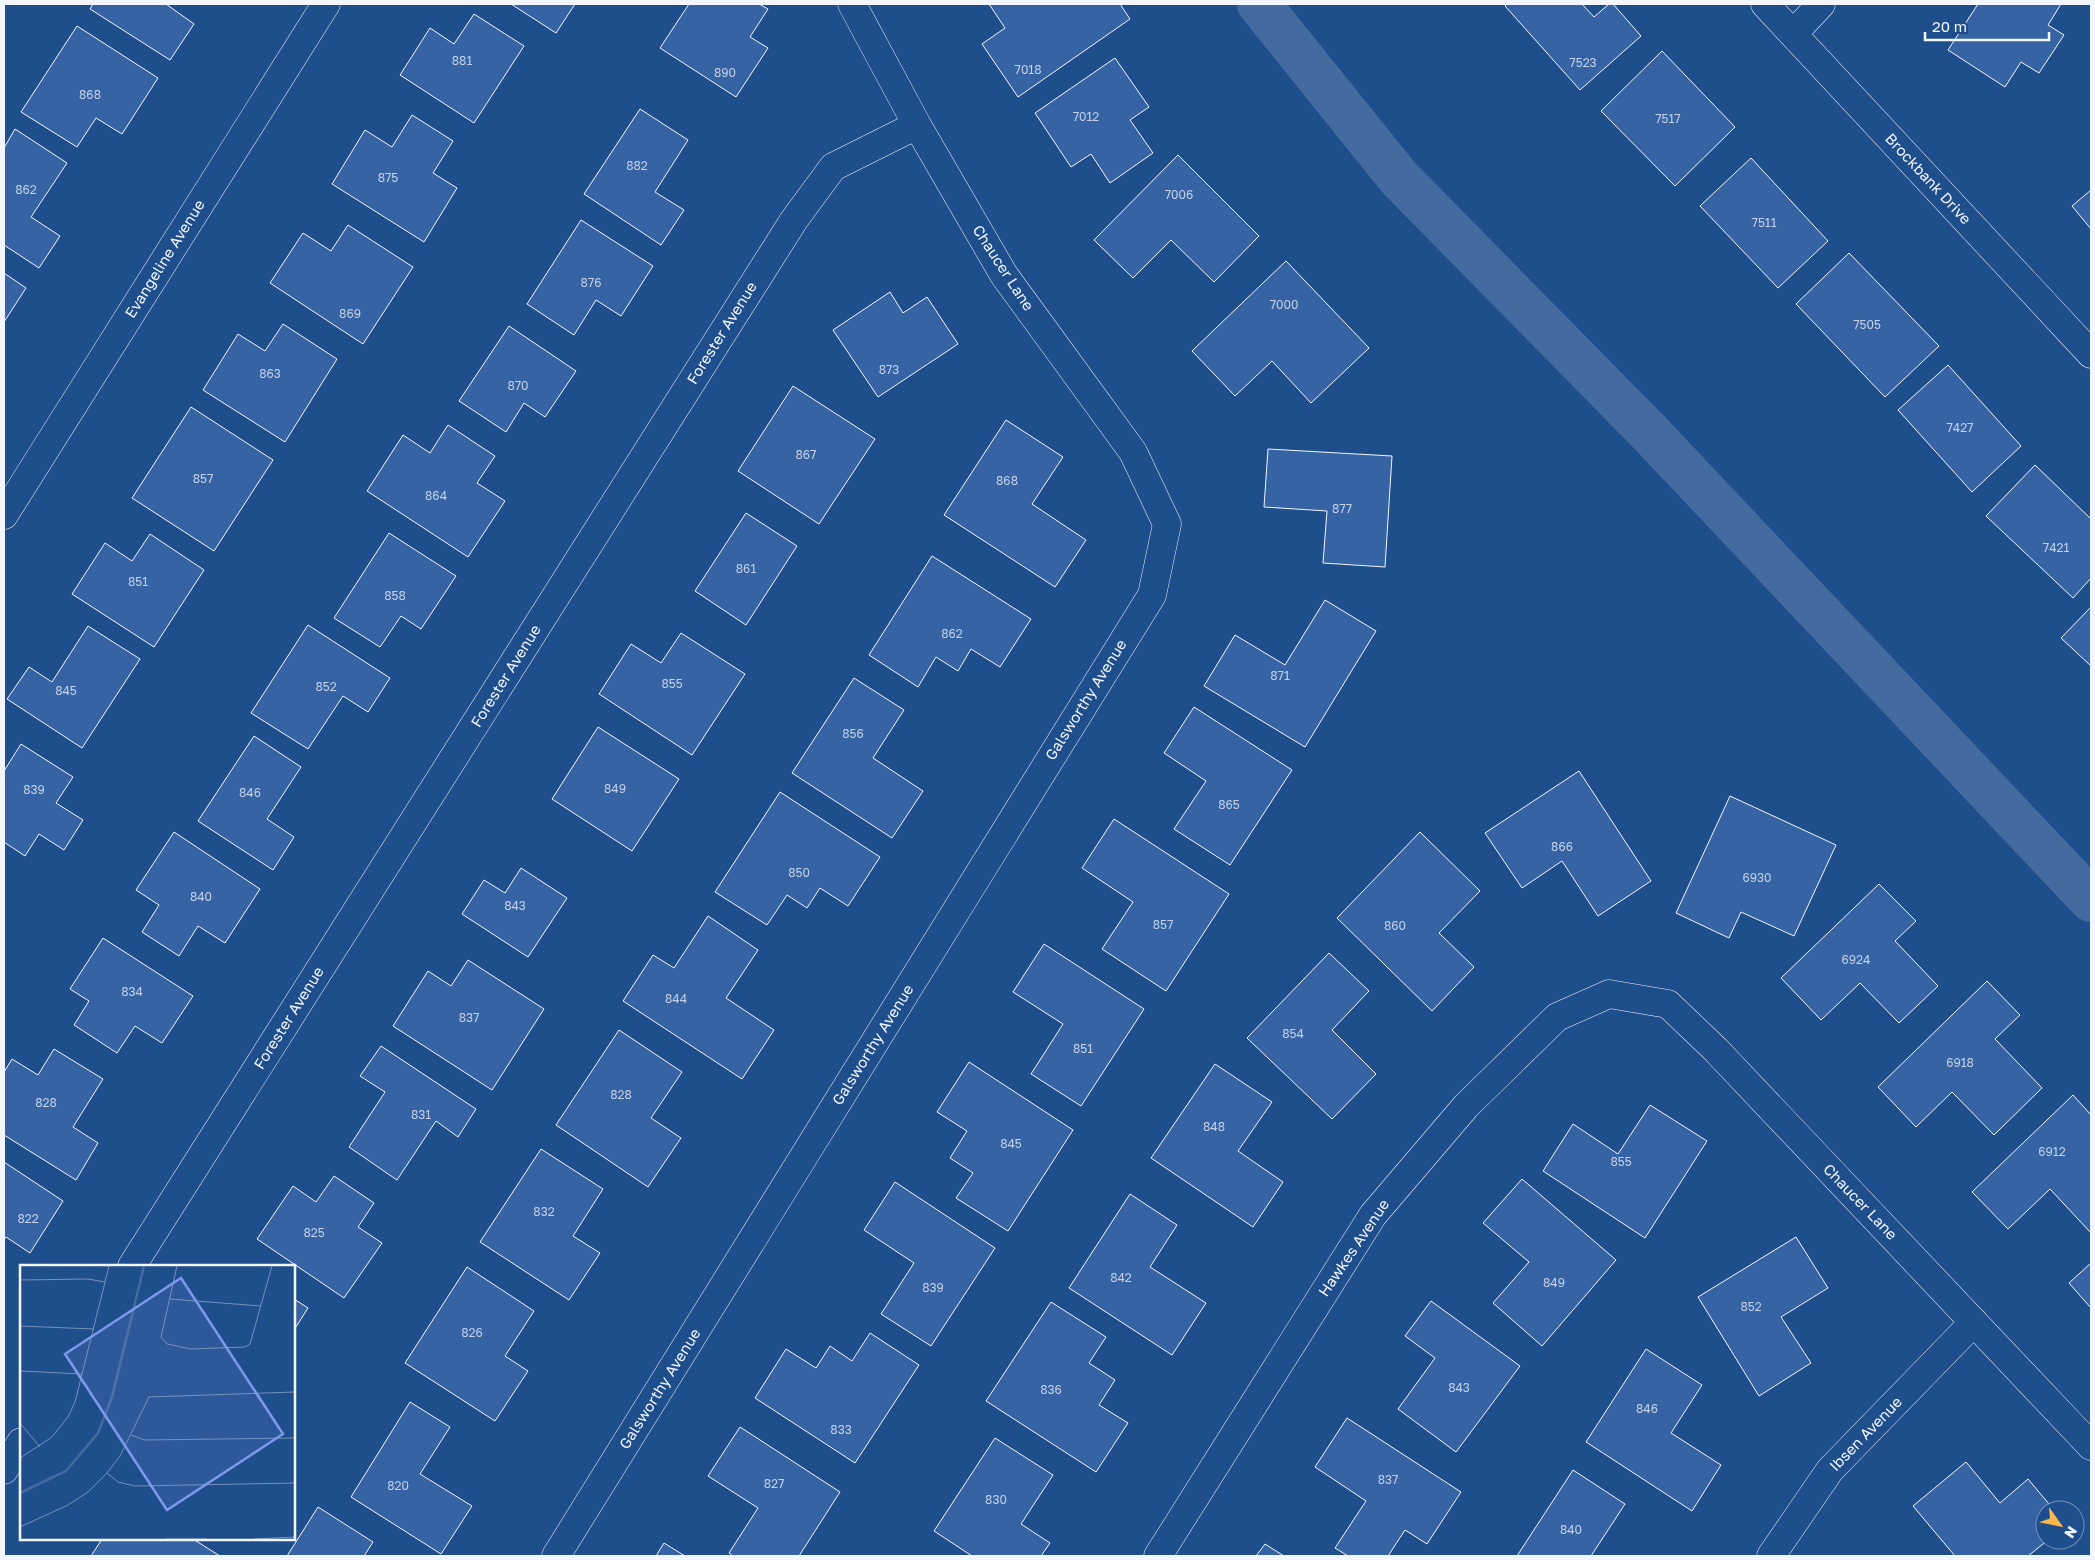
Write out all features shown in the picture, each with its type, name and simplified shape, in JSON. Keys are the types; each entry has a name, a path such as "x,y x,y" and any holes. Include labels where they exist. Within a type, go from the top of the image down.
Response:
{"street":[{"name":"Evangeline Avenue","path":"4,515 326,4"},
{"name":"Chaucer Lane","path":"852,4 917,125 1004,276 1133,452 1167,524"},
{"name":"Brockbank Drive","path":"1766,4 2091,354"},
{"path":"1793,34 1821,4"},
{"name":"Forester Avenue","path":"133,1265 794,220 833,167 917,125"},
{"name":"Galsworthy Avenue","path":"556,1556 1152,594 1167,524"},
{"name":"Chaucer Lane","path":"1609,994 1668,1004 1716,1050 2091,1446"},
{"name":"Hawkes Avenue","path":"1158,1556 1373,1215 1466,1106 1557,1016 1609,994"},
{"name":"Ibsen Avenue","path":"1771,1556 1830,1470 1974,1322"},
{"path":"4,1470 20,1444"}],"building":[{"path":"93,4 166,4 194,24 170,60 90,9"},
{"path":"511,4 575,4 556,33"},
{"path":"689,4 759,4 768,9 750,37 768,48 736,97 660,48"},
{"path":"989,4 1120,4 1130,19 1018,97 982,44 1005,28"},
{"path":"1507,4 1582,4 1594,17 1609,4 1613,4 1641,36 1580,90 1505,6"},
{"path":"1978,4 2061,4 2048,25 2064,35 2039,73 2021,62 2005,87 1948,50"},
{"path":"474,14 524,46 474,123 400,75 430,28 454,44"},
{"path":"77,26 158,78 122,134 96,118 77,147 21,112"},
{"path":"1662,51 1735,127 1675,186 1601,111"},
{"path":"1115,58 1149,107 1130,120 1153,153 1110,183 1091,154 1071,167 1035,113"},
{"path":"640,109 688,140 655,192 684,210 661,245 584,194"},
{"path":"412,115 453,141 433,173 457,188 424,242 332,184 365,130 392,147"},
{"path":"15,129 67,163 31,217 60,236 39,268 4,245 4,148"},
{"path":"1178,155 1259,236 1214,282 1171,240 1133,278 1094,240"},
{"path":"1751,158 1828,241 1778,288 1700,206"},
{"path":"2091,190 2091,229 2072,206"},
{"path":"581,220 653,266 621,316 596,300 574,335 527,304"},
{"path":"348,225 413,267 363,344 270,283 303,233 331,251"},
{"path":"1849,253 1939,346 1885,397 1796,304"},
{"path":"1286,261 1369,348 1311,403 1272,361 1235,396 1192,351"},
{"path":"4,273 26,288 4,322"},
{"path":"890,292 903,313 927,297 958,344 878,397 833,330"},
{"path":"283,324 337,359 285,442 203,390 238,334 265,351"},
{"path":"509,326 576,371 545,417 524,403 506,432 459,401"},
{"path":"1948,365 2021,446 1972,492 1898,410"},
{"path":"793,386 875,439 819,524 738,471"},
{"path":"191,407 273,460 214,551 132,498"},
{"path":"1006,420 1063,457 1032,504 1086,540 1055,587 944,515"},
{"path":"448,425 495,456 477,483 505,501 468,557 367,491 403,435 430,453"},
{"path":"1268,449 1392,456 1385,567 1323,563 1327,511 1264,507"},
{"path":"2035,465 2091,519 2091,578 2073,598 1986,516"},
{"path":"746,513 797,546 746,625 695,591"},
{"path":"389,533 456,576 421,629 401,616 380,647 334,618"},
{"path":"150,534 204,570 154,647 72,594 105,543 132,561"},
{"path":"932,556 1031,619 1000,667 971,649 958,671 936,657 918,687 869,655"},
{"path":"1325,600 1376,631 1305,747 1204,686 1235,635 1285,665"},
{"path":"2091,607 2091,666 2061,638"},
{"path":"308,625 390,678 368,712 343,696 308,749 251,713"},
{"path":"88,626 140,659 82,748 7,699 29,667 52,682"},
{"path":"681,633 745,674 692,755 599,694 631,644 661,663"},
{"path":"854,678 904,710 873,758 923,791 892,838 792,773"},
{"path":"1194,707 1292,770 1230,865 1174,829 1206,781 1164,753"},
{"path":"598,727 679,779 632,851 552,799"},
{"path":"254,736 301,767 267,819 294,837 273,870 198,821"},
{"path":"21,744 73,777 56,803 83,820 64,850 39,834 25,856 4,842 4,771"},
{"path":"1579,771 1651,881 1598,916 1562,861 1522,888 1485,833"},
{"path":"780,792 880,857 848,906 820,888 807,908 787,895 767,925 715,892"},
{"path":"1730,796 1836,845 1794,936 1741,912 1729,938 1676,913"},
{"path":"1114,819 1229,894 1166,991 1102,949 1133,902 1082,868"},
{"path":"174,832 260,889 225,943 198,926 179,956 142,932 159,905 136,890"},
{"path":"1420,832 1480,891 1439,933 1474,967 1432,1011 1337,918"},
{"path":"521,868 567,898 528,957 462,914 484,880 505,893"},
{"path":"1879,884 1916,921 1895,941 1938,986 1899,1023 1860,983 1821,1020 1781,978"},
{"path":"708,916 758,950 726,998 774,1030 742,1079 623,1001 653,955 674,968"},
{"path":"103,938 193,996 162,1043 135,1026 117,1053 74,1025 89,1001 70,989"},
{"path":"1044,944 1144,1009 1081,1106 1031,1074 1063,1024 1013,992"},
{"path":"1329,953 1369,991 1332,1030 1376,1074 1332,1119 1247,1038"},
{"path":"468,960 544,1009 492,1090 393,1026 428,971 451,986"},
{"path":"1987,981 2020,1015 1995,1039 2042,1088 1994,1135 1952,1092 1916,1127 1878,1087"},
{"path":"619,1030 682,1072 651,1118 681,1138 648,1187 556,1125"},
{"path":"381,1046 476,1109 458,1137 436,1121 397,1180 349,1147 385,1092 360,1076"},
{"path":"54,1049 103,1079 73,1127 98,1143 76,1180 4,1135 4,1072 12,1059 38,1075"},
{"path":"969,1062 1073,1130 1008,1231 956,1198 973,1173 950,1158 967,1131 937,1112"},
{"path":"1215,1064 1272,1102 1238,1151 1283,1182 1253,1227 1151,1158"},
{"path":"2073,1095 2091,1115 2091,1233 2050,1189 2008,1229 1972,1192"},
{"path":"1650,1105 1707,1141 1645,1238 1543,1171 1573,1124 1618,1154"},
{"path":"541,1149 603,1189 573,1236 600,1253 569,1300 480,1242"},
{"path":"4,1162 63,1201 30,1253 6,1237 4,1240"},
{"path":"334,1176 374,1203 358,1227 382,1243 344,1298 257,1239 293,1186 316,1202"},
{"path":"1522,1179 1616,1260 1542,1346 1493,1303 1529,1262 1483,1223"},
{"path":"895,1182 995,1248 931,1346 881,1314 914,1263 864,1230"},
{"path":"1130,1194 1177,1225 1150,1267 1206,1303 1172,1355 1069,1288"},
{"path":"1796,1237 1828,1288 1781,1317 1811,1363 1759,1396 1698,1297"},
{"path":"2091,1263 2091,1308 2069,1283"},
{"path":"467,1267 534,1311 505,1356 528,1371 495,1421 405,1363"},
{"path":"295,1300 308,1308 295,1328"},
{"path":"1431,1301 1520,1366 1456,1452 1398,1409 1435,1358 1405,1336"},
{"path":"1051,1302 1106,1337 1089,1363 1115,1380 1099,1405 1128,1423 1096,1472 986,1401"},
{"path":"870,1333 919,1365 855,1463 755,1398 786,1349 816,1368 830,1346 852,1361"},
{"path":"1646,1349 1702,1385 1671,1433 1721,1465 1692,1511 1586,1442"},
{"path":"410,1402 450,1427 420,1474 472,1506 441,1554 351,1497"},
{"path":"1347,1418 1461,1492 1427,1544 1405,1530 1388,1556 1348,1556 1335,1548 1366,1501 1315,1467"},
{"path":"740,1427 840,1492 799,1556 733,1556 729,1553 758,1508 708,1476"},
{"path":"995,1438 1053,1475 1021,1524 1050,1543 1041,1556 972,1556 934,1531"},
{"path":"1966,1462 2000,1503 2028,1479 2046,1500 2035,1500 2036,1550 2028,1556 1955,1556 1913,1506"},
{"path":"1573,1470 1625,1504 1591,1556 1517,1556"},
{"path":"318,1507 373,1542 364,1556 287,1556"},
{"path":"101,1540 195,1540 220,1556 91,1556"},
{"path":"664,1543 685,1556 656,1556"},
{"path":"1265,1544 1284,1556 1256,1556"}],"waterway":[{"path":"1259,4 1399,178 1647,430 2091,900"}]}
